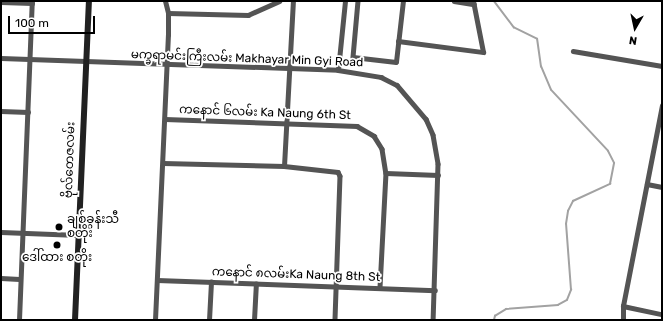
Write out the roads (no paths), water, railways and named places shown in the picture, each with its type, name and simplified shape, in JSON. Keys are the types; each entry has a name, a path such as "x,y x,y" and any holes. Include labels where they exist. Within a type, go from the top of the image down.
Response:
{"main road":[{"name":"ဗိုလ်တေဇလမ်း","path":"75,320 85,63 89,1"}],"street":[{"path":"155,320 167,65 168,13 165,1"},
{"path":"168,13 248,15 279,1"},
{"path":"284,166 288,68 293,1"},
{"path":"338,70 345,1"},
{"path":"358,1 353,57 396,62 403,1"},
{"path":"398,41 484,52 473,3 454,1"},
{"path":"1,2 32,2 31,60 19,320"},
{"path":"573,52 662,66"},
{"name":"မက္ခရာမင်းကြီးလမ်း Makhayar Min Gyi Road","path":"1,58 85,63 338,70 381,77 397,85 426,119 433,135 438,175 433,320"},
{"path":"623,320 623,306 662,106"},
{"path":"1,111 28,112"},
{"name":"ကနောင် ၆လမ်း Ka Naung 6th St","path":"165,119 357,126 367,131 382,149 386,173 380,288"},
{"path":"163,163 284,166 333,170 340,176 335,320"},
{"path":"386,173 438,175"},
{"path":"647,184 662,187"},
{"path":"1,232 78,235"},
{"path":"1,278 20,278"},
{"name":"ကနောင် ၈လမ်းKa Naung 8th St","path":"157,280 435,290"},
{"path":"209,320 211,282"},
{"path":"254,320 256,284"},
{"path":"623,306 662,314"}],"waterway":[{"path":"494,1 514,28 537,39 541,67 551,90 608,151 614,163 610,184 573,201 568,211 566,224 571,290 567,300 558,305 506,309 495,316 494,320"}],"place":[{"name":"ချစ်ခွန်းသီ စတိုး","path":"59,227"},
{"name":"ဒေါ်ထား စတိုး","path":"57,245"}]}
